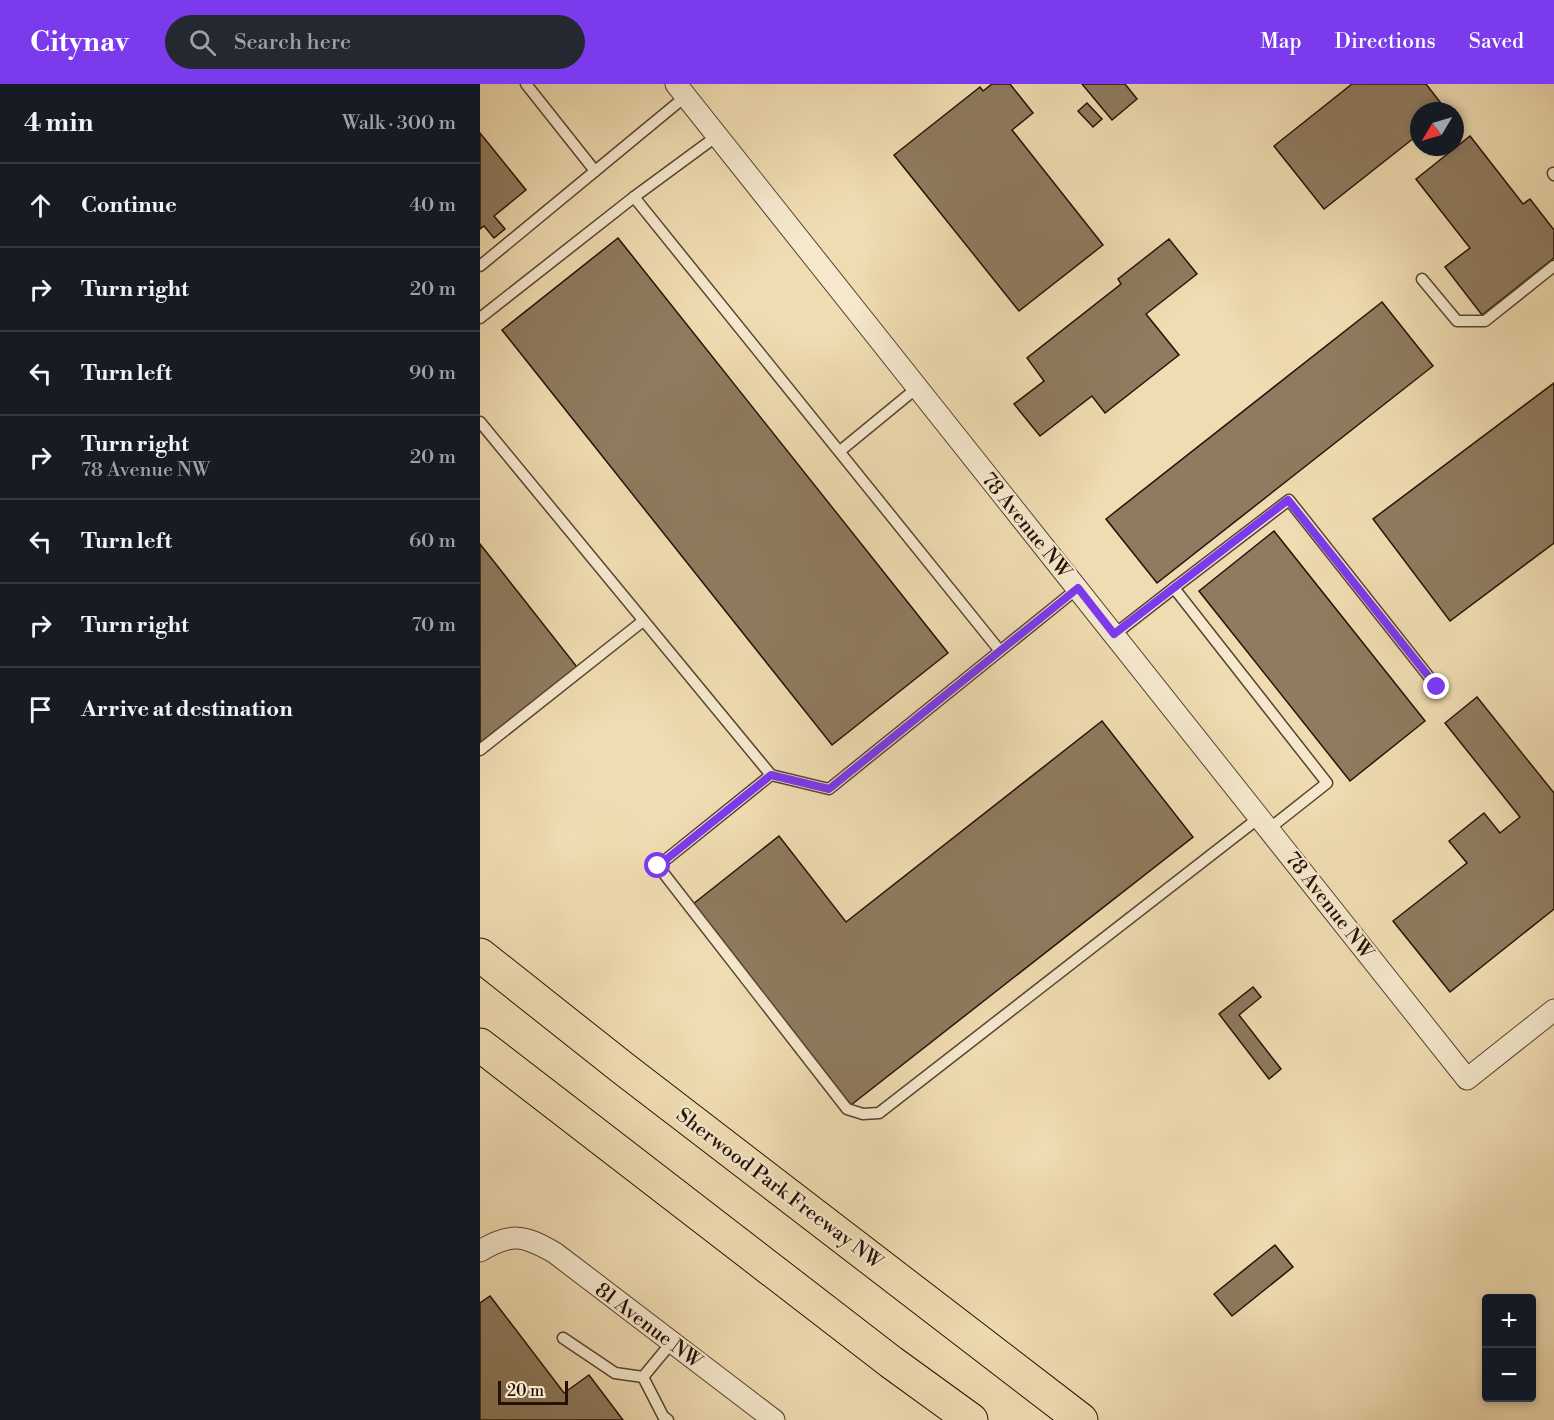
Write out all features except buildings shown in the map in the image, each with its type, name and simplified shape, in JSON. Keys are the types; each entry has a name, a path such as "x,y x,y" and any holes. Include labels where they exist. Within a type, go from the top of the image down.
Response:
{"highway":[{"name":"Sherwood Park Freeway NW","path":"480,955 624,1069 1081,1420"},
{"path":"480,1045 882,1355 971,1420"}],"street":[{"name":"78 Avenue NW","path":"681,90 1467,1079 1554,1010"},
{"name":"81 Avenue NW","path":"480,1251 495,1242 520,1237 555,1253 774,1420"}],"lane":[{"path":"526,84 595,171"},
{"path":"480,266 595,171 681,90"},
{"path":"480,318 634,197 717,136"},
{"path":"634,197 1000,651"},
{"path":"1422,279 1457,321 1485,321 1554,267"},
{"path":"840,451 918,387"},
{"path":"480,422 771,775 829,789 1078,588"},
{"path":"1114,634 1288,500 1437,687"},
{"path":"771,775 658,866 847,1109 863,1114 879,1113 1265,823 1327,783 1174,588"},
{"path":"480,750 643,621"},
{"path":"563,1338 615,1373 644,1377"},
{"path":"644,1377 672,1342"},
{"path":"644,1377 663,1416 668,1420"}],"route":[{"path":"658,866 771,775 829,789 1078,588 1114,634 1288,500 1437,687"}]}
